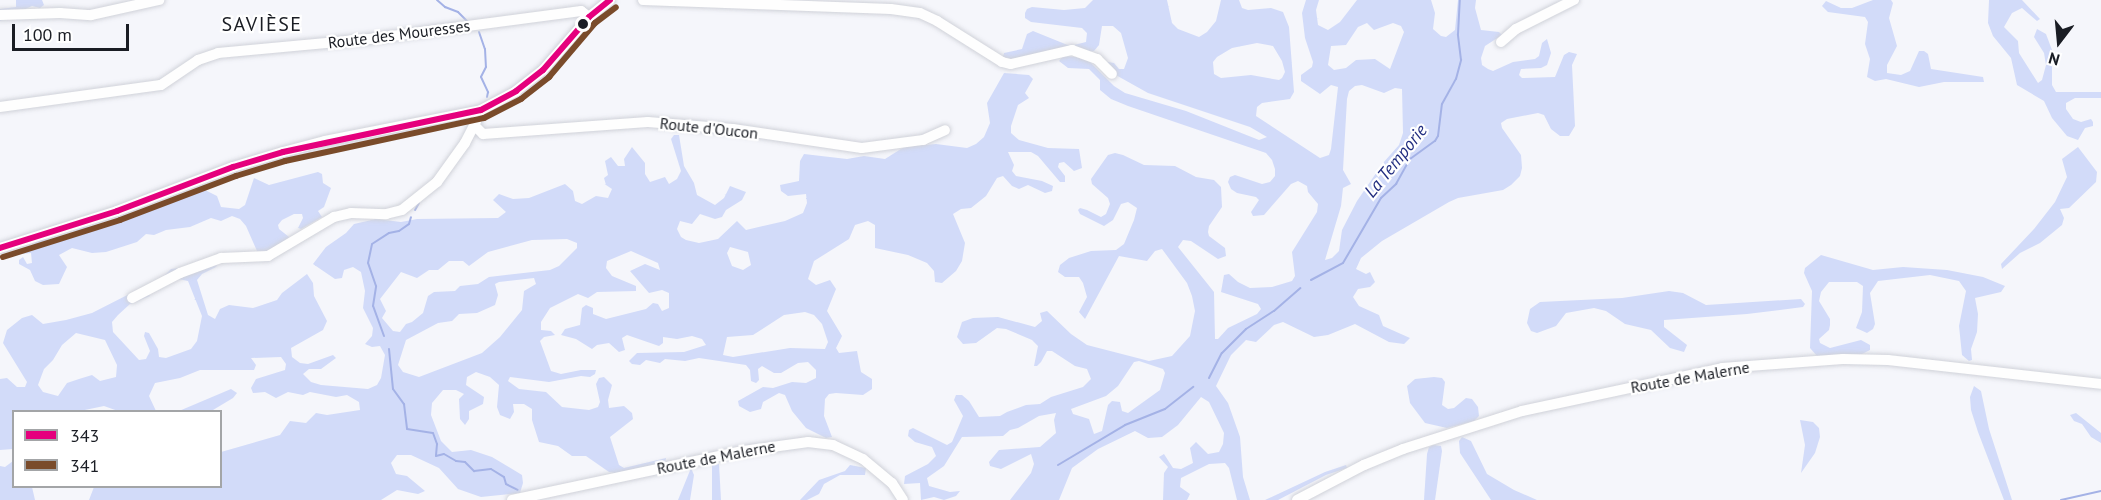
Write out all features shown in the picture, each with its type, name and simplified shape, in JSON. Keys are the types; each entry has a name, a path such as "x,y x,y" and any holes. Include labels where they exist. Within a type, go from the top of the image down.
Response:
{"street":[{"path":"0,15 60,13 91,15 159,0"},
{"path":"0,248 117,212 233,167 283,152 325,141 481,110 516,91 543,70 589,17 610,0"},
{"path":"643,0 891,9 920,14 937,21 1002,62 1011,64 1072,50 1097,58 1112,74"},
{"path":"1501,42 1516,28 1574,0"},
{"name":"Route des Mouresses","path":"0,107 161,85 198,60 218,53 359,40 581,11 589,17"},
{"path":"132,298 180,273 221,258 268,256 334,217 351,213 386,214 402,210 437,182 465,143 481,110"},
{"name":"Route d'Oucon","path":"474,125 483,134 648,122 733,129 862,148 923,140 945,130"},
{"name":"Route de Malerne","path":"1298,500 1364,465 1393,453 1522,411 1722,368 1843,359 1888,360 2101,384"},
{"name":"Route de Malerne","path":"512,500 548,496 776,445 808,442 833,445 863,459 892,483 903,500"}],"shaded area":[{"path":"16,0 42,0 44,5 40,8 32,6 0,21 0,9 16,7"},
{"path":"1093,0 1167,0 1172,23 1178,29 1199,37 1207,32 1216,21 1221,0 1239,0 1242,8 1248,10 1271,8 1283,12 1289,27 1294,92 1290,99 1262,103 1257,107 1256,116 1320,158 1329,155 1331,149 1338,87 1331,85 1320,94 1301,81 1301,75 1312,67 1313,62 1305,38 1302,13 1306,0 1319,0 1316,10 1318,25 1328,30 1340,22 1357,0 1431,0 1435,13 1433,29 1446,37 1455,30 1458,0 1476,0 1475,8 1481,30 1499,32 1502,35 1485,46 1481,58 1482,65 1488,69 1493,71 1513,62 1535,59 1539,56 1542,43 1547,39 1551,53 1547,65 1541,68 1521,69 1519,75 1522,78 1555,77 1564,55 1569,52 1577,54 1572,65 1575,126 1569,136 1560,136 1551,129 1544,115 1538,113 1507,119 1501,123 1502,128 1521,155 1522,168 1520,176 1511,185 1503,190 1458,198 1449,202 1382,241 1361,258 1356,269 1366,274 1370,272 1375,282 1370,287 1358,289 1353,297 1359,306 1379,315 1383,326 1410,338 1404,344 1389,342 1355,324 1328,335 1314,337 1283,322 1274,325 1256,342 1246,340 1231,355 1216,386 1228,403 1240,437 1243,477 1250,500 1237,500 1229,468 1225,463 1209,464 1181,478 1180,487 1190,494 1187,500 1163,500 1164,473 1168,467 1159,457 1164,454 1173,468 1181,469 1193,463 1190,448 1196,442 1208,454 1219,452 1223,444 1224,433 1209,402 1201,397 1178,425 1162,437 1148,438 1135,431 1098,449 1072,468 1059,500 1010,500 1031,473 1034,464 1031,454 1001,469 990,466 989,462 999,450 1040,447 1056,433 1054,420 1056,413 1039,416 1010,430 1003,436 962,437 944,466 927,478 929,486 950,492 960,491 956,496 944,500 934,497 921,500 920,483 904,484 905,476 928,464 936,456 932,447 915,442 908,436 909,430 913,428 947,445 952,442 963,416 954,400 956,395 962,395 969,401 979,417 1000,416 1026,405 1040,404 1051,397 1083,387 1091,379 1087,369 1075,366 1052,351 1047,351 1041,362 1034,366 1038,346 1032,340 1006,329 997,328 976,343 963,344 957,337 962,322 973,318 998,317 1035,327 1042,321 1040,313 1047,311 1071,334 1087,345 1149,361 1172,356 1190,336 1195,311 1192,296 1187,283 1162,249 1155,251 1147,261 1119,256 1085,319 1079,312 1087,297 1083,283 1079,277 1065,277 1058,272 1060,265 1069,258 1091,251 1116,250 1124,244 1137,208 1128,202 1121,204 1113,220 1104,226 1080,214 1078,210 1080,208 1087,210 1101,217 1106,214 1110,204 1108,198 1092,184 1091,179 1108,155 1115,153 1123,155 1144,165 1175,166 1196,177 1214,180 1221,187 1222,207 1209,226 1208,232 1209,236 1225,248 1226,256 1218,259 1191,241 1183,240 1178,247 1214,292 1215,339 1218,339 1228,328 1257,314 1261,309 1258,304 1221,292 1224,275 1229,274 1250,288 1272,287 1292,281 1295,276 1292,252 1317,212 1318,204 1308,192 1307,186 1298,181 1291,184 1264,215 1253,216 1251,212 1259,200 1256,197 1237,193 1231,189 1228,182 1230,177 1235,175 1262,184 1270,182 1275,176 1275,169 1266,153 1111,99 1100,90 1100,80 1089,69 1068,68 1059,61 1063,56 1086,58 1114,86 1125,93 1186,111 1259,140 1267,137 1250,127 1148,93 1114,74 1106,65 1108,62 1114,63 1119,69 1124,69 1128,58 1121,33 1113,26 1102,26 1099,45 1094,51 1011,59 1003,57 1004,53 1022,49 1027,34 1033,31 1070,46 1086,42 1087,33 1082,28 1031,22 1025,18 1027,9 1032,7 1064,10 1085,8","holes":["1367,23 1374,30 1393,23 1401,26 1404,32 1390,69 1375,59 1356,60 1346,68 1334,70 1328,65 1331,46 1346,45 1358,27","1257,43 1273,46 1282,61 1285,72 1282,78 1279,80 1251,75 1221,78 1214,74 1213,62 1232,48","1362,85 1384,93 1395,88 1402,89 1403,133 1399,145 1383,163 1357,201 1342,230 1339,251 1332,258 1325,260 1341,206 1343,188 1351,184 1343,170 1347,99 1349,91 1355,86","1139,361 1163,369 1165,373 1160,390 1128,413 1122,411 1120,402 1112,401 1108,405 1102,431 1094,434 1089,419 1073,414 1071,409 1106,396 1118,386 1134,362"]},
{"path":"1873,0 1891,0 1893,3 1889,18 1897,46 1887,65 1887,73 1901,75 1910,71 1919,51 1924,51 1928,54 1931,69 1983,77 1984,82 1944,82 1919,87 1886,79 1875,81 1867,77 1870,59 1865,44 1868,22 1865,17 1828,12 1822,6 1826,1 1841,8 1852,8"},
{"path":"1989,0 2022,0 2040,19 2037,21 2022,8 2012,13 2004,27 2018,41 2019,53 2038,83 2042,80 2046,65 2044,53 2034,37 2037,29 2046,34 2052,50 2052,85 2056,92 2101,92 2101,98 2075,98 2066,103 2066,109 2073,119 2081,122 2091,119 2093,122 2093,126 2085,128 2078,140 2067,136 2052,118 2044,101 2017,85 2011,58 1993,36 1988,23"},
{"path":"1004,73 1029,75 1033,79 1025,93 1029,98 1018,105 1011,133 1019,140 1048,148 1079,149 1082,168 1074,171 1064,162 1059,163 1058,167 1065,176 1065,182 1060,182 1038,156 1031,152 1008,152 1014,165 1012,171 1016,176 1042,181 1053,186 1052,191 1045,193 1028,185 1019,189 1012,186 1003,176 997,178 986,196 971,208 961,209 953,214 965,243 962,261 956,271 942,283 935,282 934,271 927,263 908,255 875,248 875,225 868,221 855,225 849,239 814,261 808,279 816,285 830,280 836,289 827,311 842,336 836,348 839,353 857,351 861,372 872,379 872,389 863,395 836,393 829,394 825,399 824,416 832,437 826,438 806,428 792,411 785,395 779,393 763,402 761,409 750,412 739,406 738,401 763,387 773,388 792,382 806,383 816,378 816,370 808,362 798,363 781,373 774,373 762,366 758,369 759,380 756,383 751,381 750,370 746,365 699,358 685,361 665,359 660,363 646,360 640,365 629,361 637,353 684,352 706,345 702,339 692,336 677,339 663,337 663,343 659,346 627,335 622,338 625,350 619,352 609,343 597,345 592,349 576,339 561,335 565,329 580,325 582,308 586,305 593,308 593,314 606,319 646,309 653,303 658,304 662,311 669,308 669,293 662,290 649,293 630,271 645,264 660,270 658,263 631,251 607,261 606,268 612,276 636,286 636,291 597,292 588,298 578,294 550,308 541,322 541,330 551,331 555,335 544,337 540,341 551,371 561,374 596,370 595,374 590,377 581,376 549,382 510,377 508,381 519,389 546,392 562,407 589,410 598,407 600,402 596,384 599,378 604,377 612,385 608,400 609,408 624,406 632,413 633,419 610,437 619,465 624,468 666,458 665,463 616,473 609,472 586,456 572,456 558,446 539,442 532,420 532,409 524,404 513,404 514,412 510,419 500,415 497,407 499,385 490,377 476,372 467,377 466,385 484,397 483,404 469,411 469,419 465,425 460,419 459,399 464,394 456,390 443,390 432,403 431,415 441,441 452,452 471,450 492,457 522,475 523,483 520,493 481,497 458,489 439,468 411,455 397,455 391,463 396,474 407,476 425,491 418,494 397,490 381,500 89,500 94,488 222,488 222,452 280,435 290,421 306,423 316,413 327,415 360,410 359,402 347,395 336,397 310,392 303,395 288,392 276,398 265,392 253,393 251,388 256,379 285,370 286,364 281,357 251,358 256,365 254,370 200,370 180,378 155,383 149,396 156,410 115,410 104,406 85,410 12,410 12,449 0,450 0,379 7,378 17,387 25,387 27,382 3,343 7,330 22,318 32,315 43,324 66,320 92,313 145,286 150,296 130,304 118,315 112,322 113,332 139,360 146,359 150,351 144,336 145,332 149,333 158,349 159,357 166,358 191,349 197,341 202,316 188,281 164,276 171,269 218,263 216,267 202,274 197,280 208,315 215,319 220,309 229,305 253,308 277,300 282,293 307,274 313,283 314,296 327,321 323,330 291,348 292,357 300,363 308,364 333,355 336,358 321,369 309,369 303,374 311,382 321,385 368,389 377,385 381,378 385,355 380,346 372,347 365,344 372,336 373,328 363,308 365,291 361,272 353,267 344,270 342,278 335,279 313,264 326,247 346,233 354,224 376,219 401,222 417,219 498,218 506,212 493,200 499,194 513,199 529,198 565,184 573,191 575,201 582,204 596,196 608,198 612,189 606,185 604,178 608,175 605,161 611,157 618,166 625,166 624,159 632,147 645,163 645,174 650,182 665,177 669,184 677,179 681,171 671,139 674,135 679,135 684,166 694,183 697,195 715,205 724,198 730,186 746,192 742,200 726,210 722,217 715,219 700,214 692,224 680,221 677,229 681,237 699,243 718,239 737,221 746,230 785,221 803,213 807,203 806,194 788,196 781,191 780,185 799,181 800,161 804,154 847,159 864,156 885,159 904,147 936,144 967,148 984,137 990,123 987,103","holes":["567,239 577,243 577,248 559,266 550,270 489,277 478,284 460,286 455,291 434,292 428,296 423,313 406,324 400,332 393,331 382,318 386,311 380,299 401,272 417,278 429,270 438,270 449,261 463,261 469,266 488,252 532,240","730,247 748,252 751,265 743,270 732,266 727,253","534,278 536,284 524,291 522,310 500,337 482,353 419,377 403,372 398,365 406,340 438,323 452,321 459,314 477,313 495,305 498,295 495,284 499,282","805,312 814,315 822,324 828,342 825,349 790,348 733,357 723,355 727,337 753,335 784,315","76,333 105,340 117,365 116,377 100,381 92,375 79,379 67,383 58,396 43,392 38,385 44,369 62,345"]},
{"path":"2078,147 2097,172 2096,182 2069,208 2060,209 2064,218 2062,225 2040,243 2020,253 2002,269 2001,264 2034,229 2055,202 2067,177 2062,159"},
{"path":"318,172 322,174 323,183 331,188 324,207 318,211 322,217 301,229 298,228 303,218 302,214 294,214 282,220 278,225 279,229 289,237 287,241 265,253 257,251 246,226 240,219 232,216 221,221 211,218 190,227 166,230 154,235 146,234 137,242 106,252 92,253 72,248 59,255 67,267 59,284 43,285 35,281 30,270 19,264 19,260 23,257 27,264 32,263 31,253 0,256 27,249 39,240 63,237 83,227 101,227 203,189 217,196 221,207 239,209 245,205 254,178 269,185"},
{"path":"1821,255 1873,270 1903,267 1947,270 1983,277 2005,286 2001,292 1975,298 1978,314 1977,332 1971,349 1972,360 1969,361 1962,355 1959,326 1966,291 1959,281 1930,275 1878,281 1870,293 1875,324 1873,329 1867,333 1856,328 1862,312 1863,286 1857,282 1829,282 1821,292 1819,301 1830,319 1830,325 1829,330 1819,339 1820,343 1830,348 1861,340 1870,345 1870,350 1858,356 1817,356 1810,348 1812,291 1804,273 1805,268"},
{"path":"1669,291 1683,293 1706,305 1801,299 1805,304 1803,307 1747,314 1664,320 1664,327 1687,345 1684,352 1670,348 1651,330 1625,324 1606,311 1594,308 1566,313 1556,326 1537,333 1531,331 1527,323 1530,309 1540,302 1622,298"},
{"path":"1442,378 1445,382 1442,405 1448,409 1454,408 1466,398 1472,399 1478,407 1479,416 1474,421 1447,428 1425,423 1410,403 1407,386 1415,379"},
{"path":"1974,386 1981,391 1989,429 2012,500 2004,500 1978,432 1971,410 1970,397"},
{"path":"231,389 237,393 213,410 181,410"},
{"path":"2076,413 2101,433 2101,443 2091,437 2082,424 2074,421 2070,415"},
{"path":"1800,420 1813,422 1819,428 1820,437 1815,453 1801,473 1805,445"},
{"path":"1462,437 1471,441 1487,474 1537,500 1491,500 1460,453 1459,441"},
{"path":"1441,446 1442,451 1435,500 1424,500 1427,454 1429,447"},
{"path":"12,462 12,488 32,488 35,500 0,500 0,466 5,467"},
{"path":"719,464 721,500 712,500 712,465"},
{"path":"850,465 866,468 865,475 840,475 824,484 819,494 807,500 800,500 819,480 845,471"},
{"path":"1346,465 1347,468 1326,475 1278,500 1265,500 1325,472"},
{"path":"691,468 694,475 690,500 678,500"}],"waterway":[{"path":"437,0 445,7 458,12 467,21"},
{"name":"La Temporie","path":"1311,280 1343,263 1381,198 1396,184 1410,159 1435,141 1438,136 1442,104 1456,79 1461,60 1458,34 1460,0"},
{"path":"479,32 485,49 486,67 481,77 488,92 487,97"},
{"path":"415,210 419,203"},
{"path":"384,336 373,306 376,286 368,263 372,244 389,233 399,231 409,224 411,217"},
{"name":"La Temporie","path":"1209,378 1222,353 1246,329 1274,311 1300,288"},
{"path":"389,349 393,389 404,404 407,429 433,433 437,444 436,456 444,454 456,461 465,462 474,471 491,469 504,477 506,484 518,490"},
{"name":"La Temporie","path":"1058,465 1125,425 1165,409 1193,387"},
{"path":"2061,500 2101,491"}],"transit line":[{"name":"343","path":"0,248 117,211 233,167 283,152 481,110 516,91 543,70 589,17 610,0"},
{"name":"341","path":"3,257 120,220 236,176 285,161 484,118 521,99 549,77 595,23 616,7"}],"district":[{"name":"SAVIÈSE","path":"262,24"}]}
